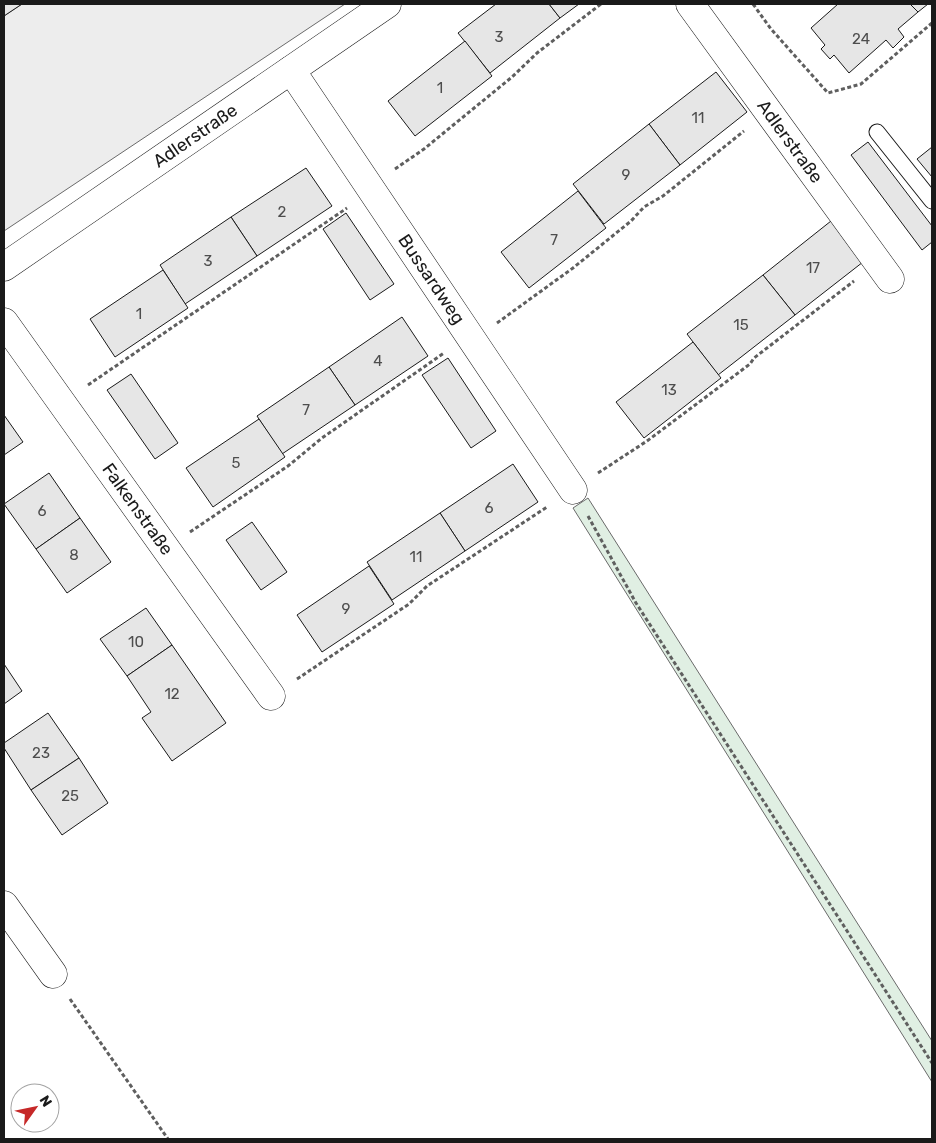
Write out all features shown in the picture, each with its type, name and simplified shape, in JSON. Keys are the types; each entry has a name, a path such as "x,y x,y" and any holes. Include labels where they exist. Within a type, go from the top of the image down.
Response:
{"street":[{"name":"Adlerstraße","path":"4,267 386,4"},
{"name":"Adlerstraße","path":"690,4 884,271"},
{"name":"Bussardweg","path":"291,70 573,490"},
{"name":"Falkenstraße","path":"4,322 271,696"},
{"path":"4,905 53,974"}],"lane":[{"path":"877,132 932,201"}],"path":[{"path":"62,402 371,188 424,149 512,77 537,53 600,4"},
{"path":"753,4 771,29 828,93 861,84 932,23"},
{"path":"166,548 288,466 322,438 573,268 631,222 644,207 663,196 768,112"},
{"path":"271,696 409,604 427,586 647,441 742,370 754,358 884,271"},
{"path":"573,490 636,603 932,1062"},
{"path":"53,974 168,1139"}],"green space":[{"path":"588,498 932,1041 932,1082 573,508"}],"shaded area":[{"path":"22,4 345,4 4,231 4,16"}],"building":[{"path":"4,4 22,4 4,16"},
{"path":"496,4 549,4 560,18 490,73 458,33"},
{"path":"549,4 579,4 560,18"},
{"path":"838,4 910,4 918,12 898,29 904,37 893,48 886,40 849,73 834,55 830,59 821,49 825,45 811,28"},
{"path":"910,4 928,4 918,12"},
{"path":"465,41 492,76 415,136 388,101"},
{"path":"716,72 747,112 680,165 649,124"},
{"path":"649,124 680,165 604,224 573,184"},
{"path":"868,142 932,226 932,242 922,250 851,155"},
{"path":"932,147 932,177 917,159"},
{"path":"306,168 332,206 257,256 231,217"},
{"path":"578,191 606,228 529,288 501,252"},
{"path":"346,213 394,284 370,300 323,229"},
{"path":"231,217 257,256 185,304 160,265"},
{"path":"831,221 863,262 795,315 763,275"},
{"path":"163,270 188,308 115,357 90,319"},
{"path":"763,275 795,315 718,375 687,334"},
{"path":"402,317 428,356 355,405 329,367"},
{"path":"693,342 721,378 644,438 616,402"},
{"path":"448,358 496,431 471,448 422,375"},
{"path":"329,367 355,405 282,454 257,416"},
{"path":"131,374 178,443 155,459 107,390"},
{"path":"4,415 23,442 4,455"},
{"path":"259,419 285,457 213,507 186,468"},
{"path":"513,464 538,502 465,551 440,513"},
{"path":"49,473 80,518 36,549 4,504"},
{"path":"440,513 465,551 392,600 367,562"},
{"path":"80,518 111,562 67,593 36,549"},
{"path":"252,522 287,572 261,590 226,540"},
{"path":"369,566 394,604 322,652 297,615"},
{"path":"146,608 172,645 127,676 100,639"},
{"path":"172,645 226,723 172,761 142,718 151,712 127,676"},
{"path":"4,664 22,691 4,704"},
{"path":"48,713 79,758 31,790 4,748 4,743"},
{"path":"79,758 108,803 62,835 31,790"}]}
